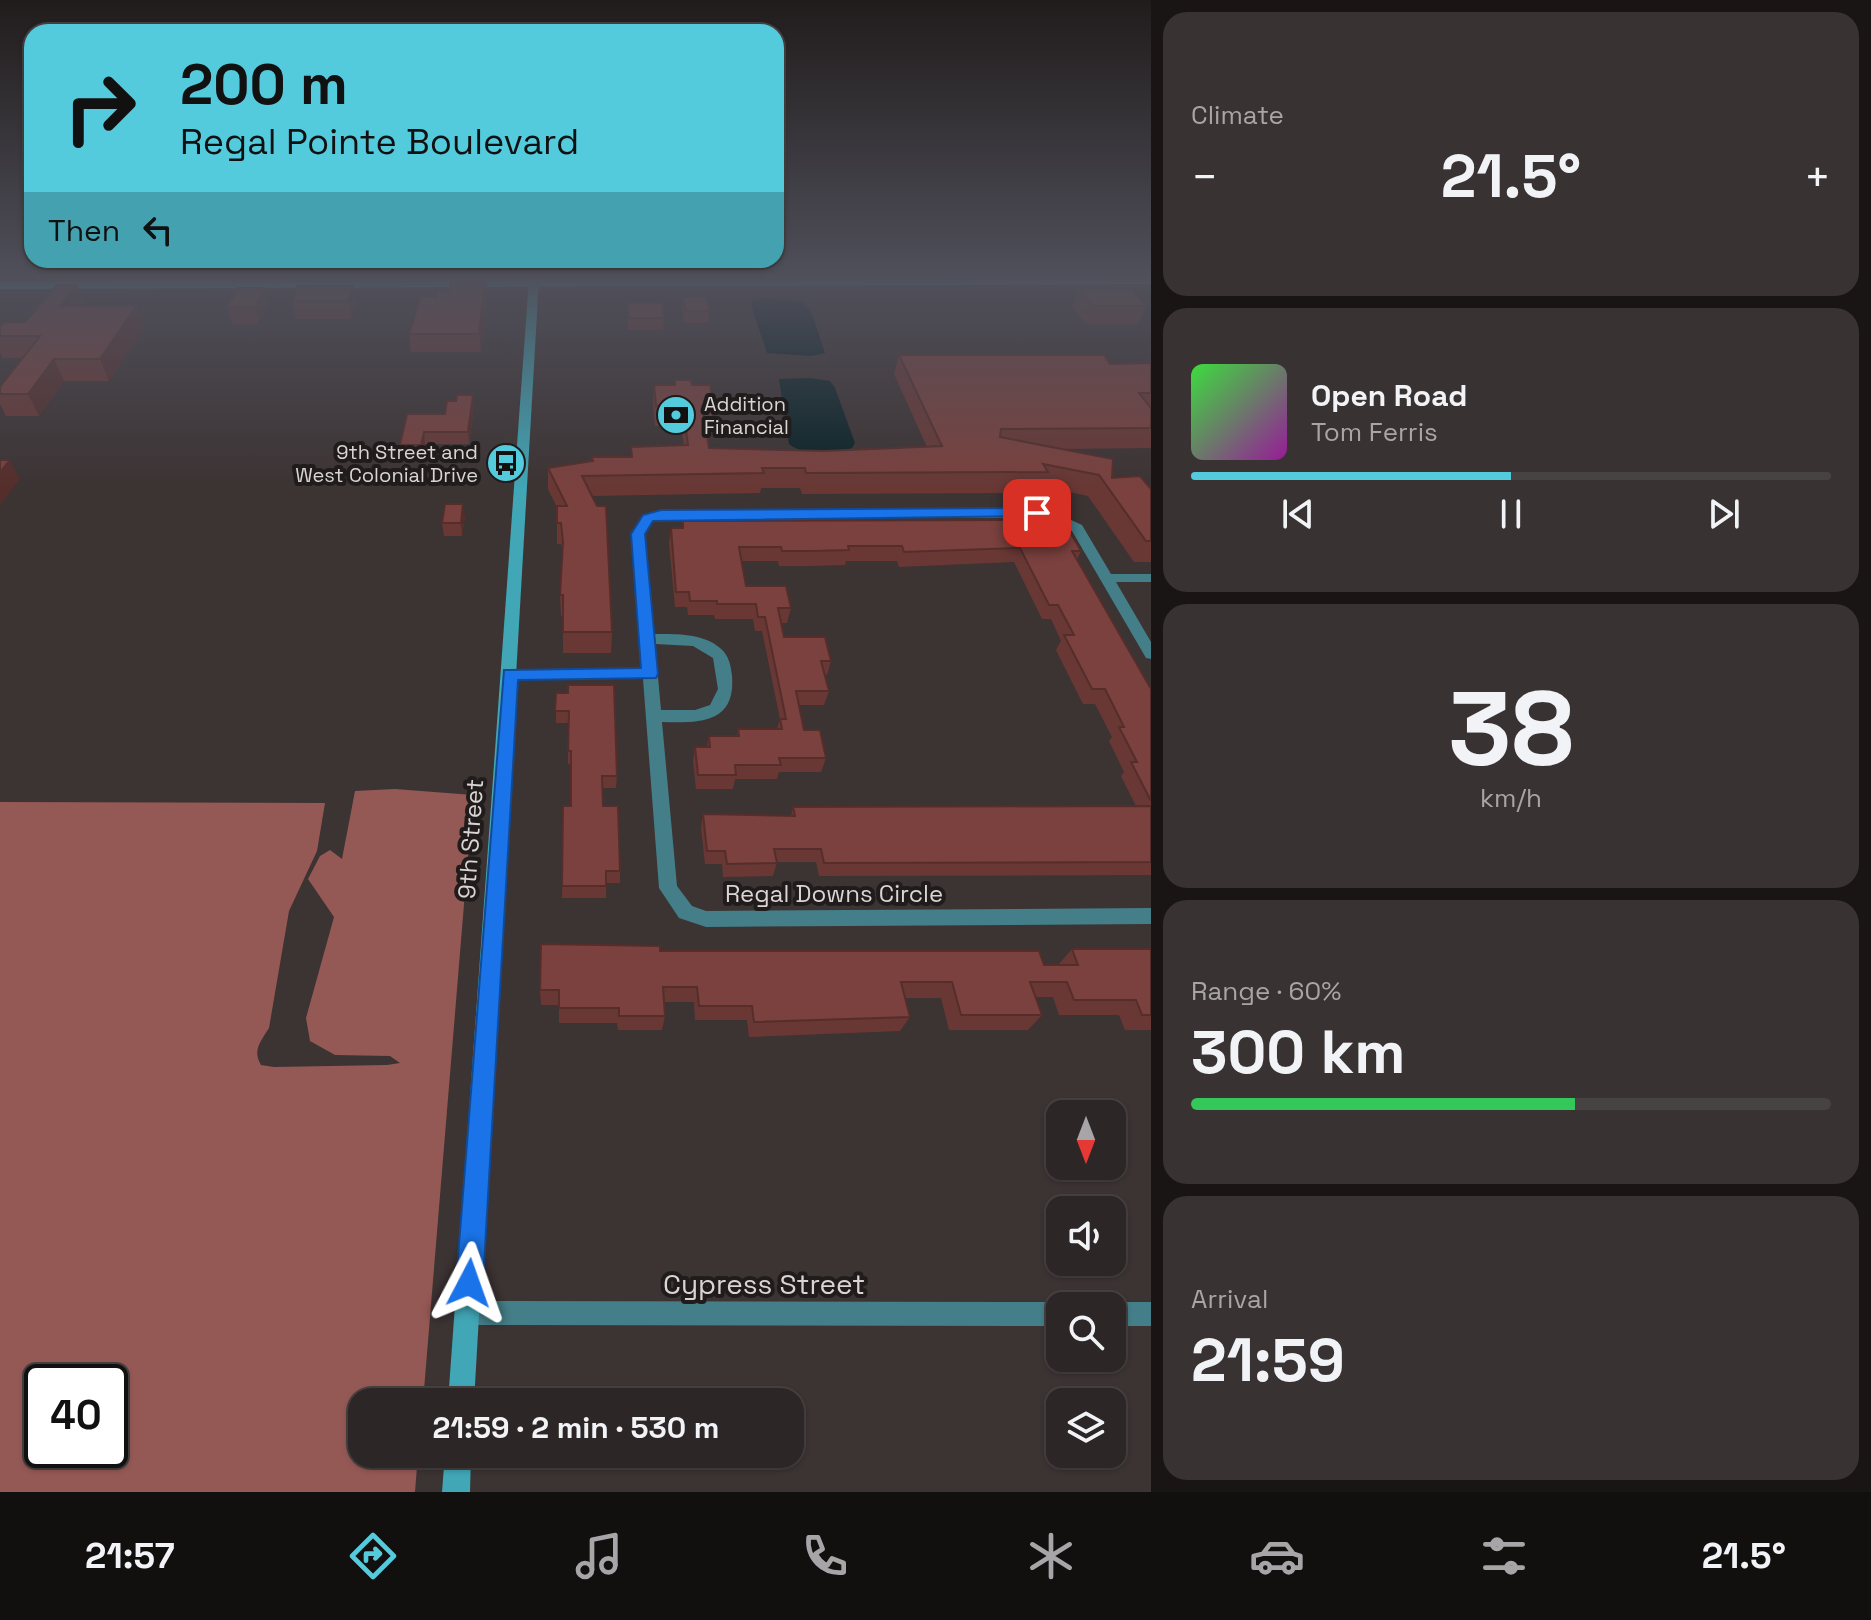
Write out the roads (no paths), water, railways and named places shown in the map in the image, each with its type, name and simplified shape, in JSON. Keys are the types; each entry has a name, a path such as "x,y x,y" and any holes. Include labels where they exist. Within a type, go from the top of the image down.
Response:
{"street":[{"name":"9th Street","path":"462,1388 530,349"},
{"name":"Regal Downs Circle","path":"1151,654 1077,528 1049,514 661,514 648,518 638,534 668,888 686,912 706,919 1151,916"},
{"path":"1106,578 1151,578"},
{"path":"647,639 693,640 712,648 722,658 728,692 723,705 708,714 653,716"},
{"path":"510,674 650,674"},
{"name":"Cypress Street","path":"467,1313 1046,1314"},
{"path":"1126,1314 1151,1314"},
{"path":"456,1492 457,1468"}],"water":[{"path":"766,349 824,349 825,353 811,356 767,353"},
{"path":"779,379 830,381 835,388 855,443 852,448 811,452 789,444"}],"place":[{"name":"Addition Financial","path":"676,415"},
{"name":"9th Street and West Colonial Drive","path":"506,463"}]}
